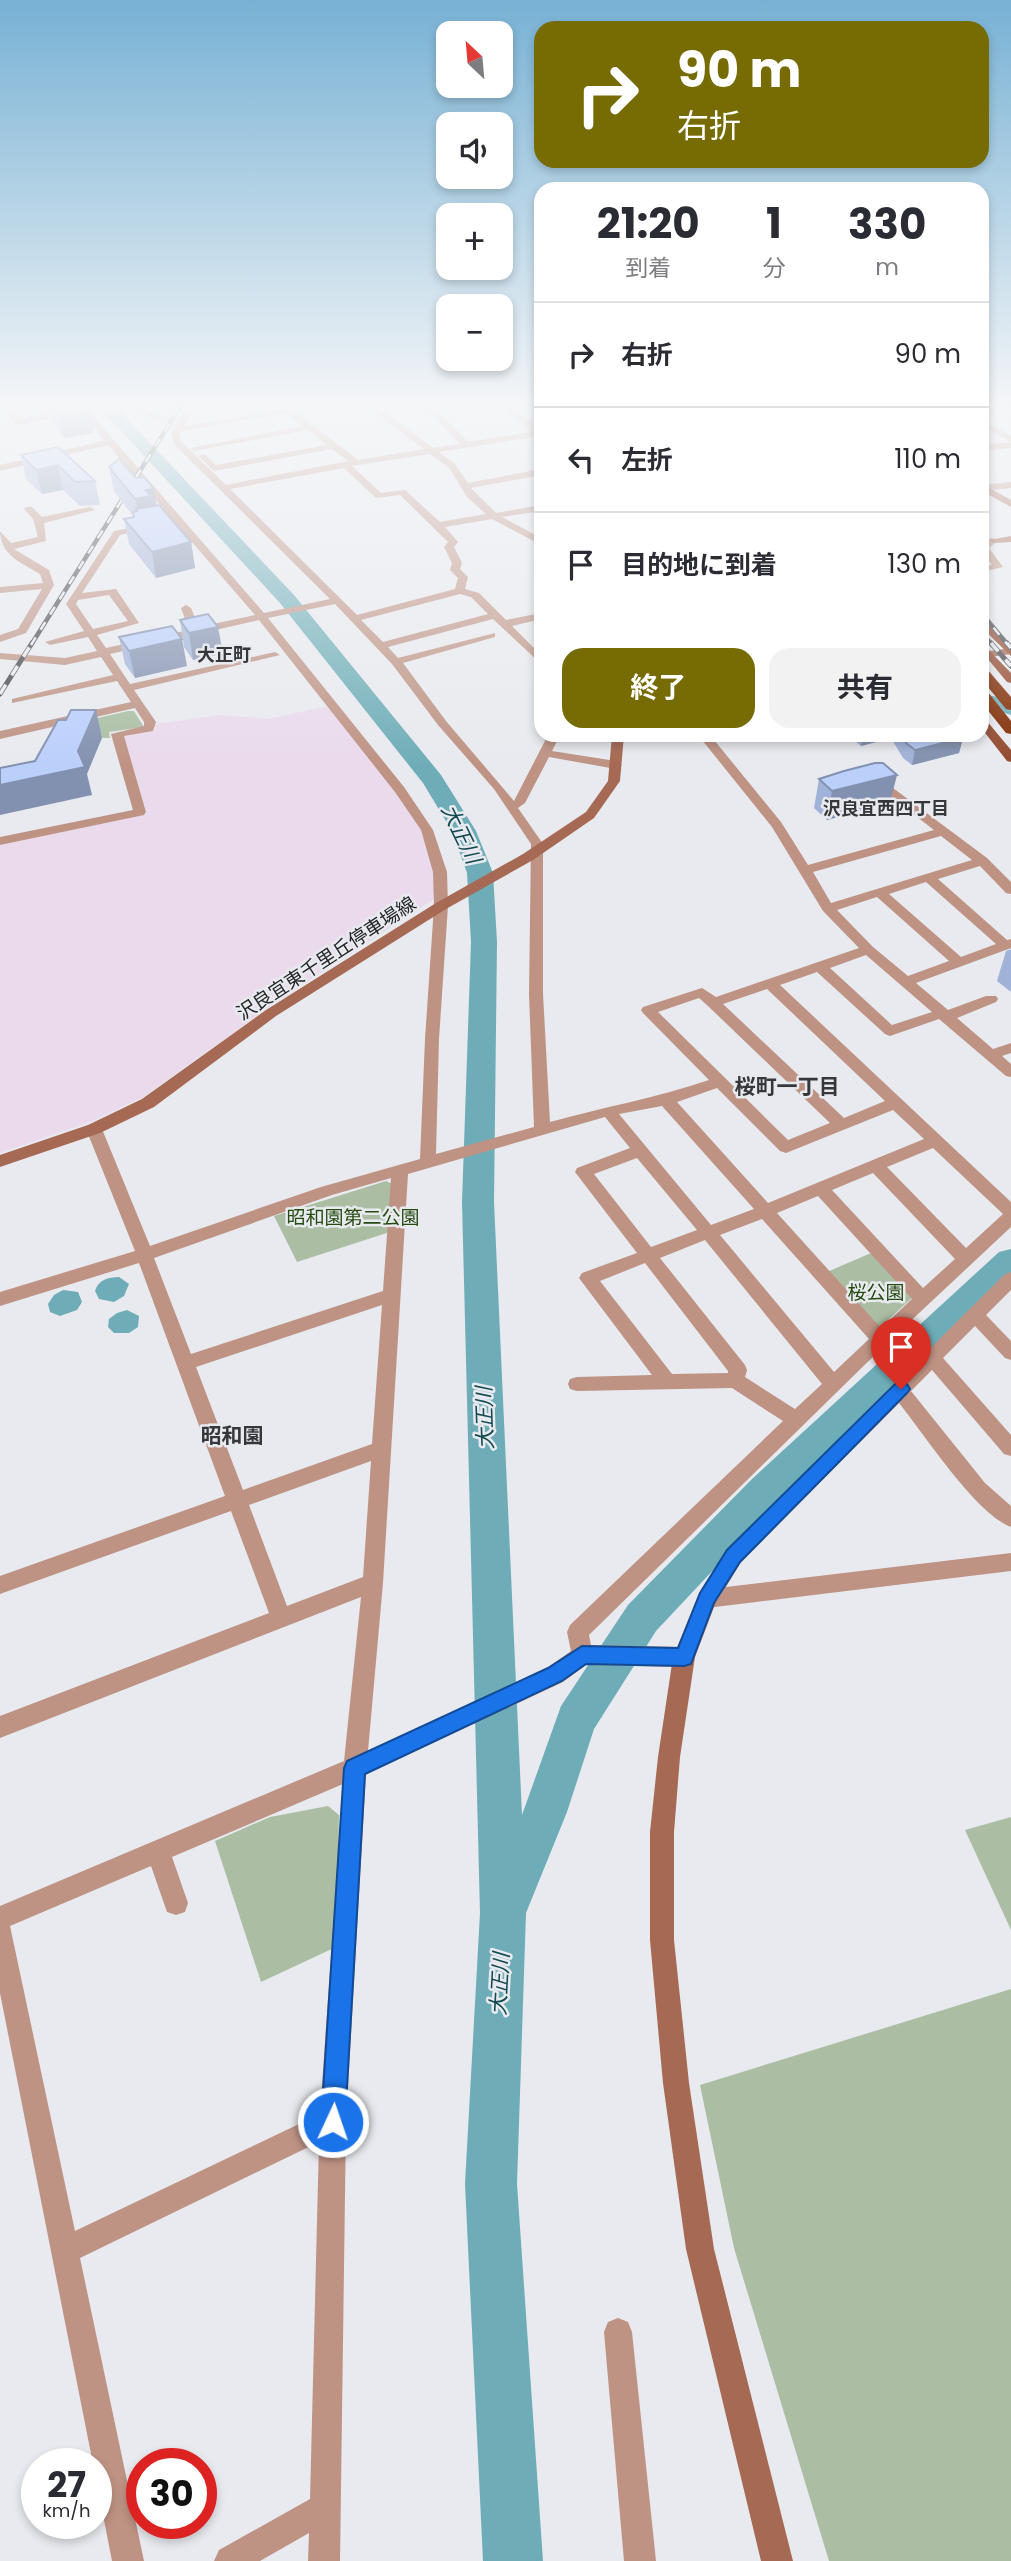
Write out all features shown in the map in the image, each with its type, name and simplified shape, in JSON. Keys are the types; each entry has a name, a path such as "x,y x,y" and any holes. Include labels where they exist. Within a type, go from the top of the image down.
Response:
{"highway":[{"path":"989,680 1011,706"},
{"path":"989,703 1011,730"}],"main road":[{"path":"994,540 1011,539"},
{"path":"989,629 1009,648"},
{"path":"989,647 1009,648"},
{"path":"989,653 1009,648"},
{"path":"989,654 1011,680"},
{"path":"989,731 1011,758"},
{"name":"沢良宜東千里丘停車場線","path":"0,1161 94,1129 148,1103 271,1013 441,906 532,854 590,815 614,782 618,742"},
{"path":"706,1599 673,1657 669,1757 662,1832 662,1940 675,2070 700,2249 777,2561"}],"street":[{"path":"6,548 43,539 40,527"},
{"path":"0,841 139,812 117,734 149,729 150,722 71,604 117,533 153,527"},
{"path":"182,527 261,616 400,790 427,830 440,872 441,906 432,1039 430,1162"},
{"path":"262,527 356,618 396,662 511,806 537,844 532,854 537,1131"},
{"path":"439,527 453,542 449,547 457,563 455,570 463,577 460,591"},
{"path":"514,527 534,538"},
{"path":"0,534 6,548 45,572 49,584 22,631 0,639"},
{"path":"989,541 994,540"},
{"path":"989,544 994,540"},
{"path":"989,554 998,567 989,568"},
{"path":"2,564 27,560"},
{"path":"0,581 45,572"},
{"path":"0,590 49,584"},
{"path":"50,642 134,623 112,591 74,598"},
{"path":"356,618 460,591 475,596 534,655"},
{"path":"0,656 79,662 103,652 337,600"},
{"path":"186,608 195,632"},
{"path":"381,646 494,615"},
{"path":"504,624 534,618"},
{"path":"396,662 491,635"},
{"path":"128,688 275,654"},
{"path":"16,701 120,677"},
{"path":"0,735 139,704"},
{"path":"511,806 519,803 550,742"},
{"path":"710,742 777,825 828,908 868,950 1011,1072"},
{"path":"545,753 616,765"},
{"path":"885,786 982,861 1011,890"},
{"path":"806,870 943,831"},
{"path":"828,908 982,861"},
{"path":"906,982 1008,944 928,877"},
{"path":"880,892 959,962"},
{"path":"713,1003 868,950"},
{"path":"818,966 890,1031 991,999"},
{"path":"768,982 1011,1212"},
{"path":"842,1125 702,992 648,1010 786,1147 842,1125 895,1103"},
{"path":"991,1055 1011,1048"},
{"path":"0,1299 143,1255 327,1191 608,1111 666,1100 720,1082"},
{"path":"666,1100 880,1339"},
{"path":"608,1111 833,1384"},
{"path":"94,1129 114,1174 281,1617"},
{"path":"667,1381 588,1278 765,1211 935,1141"},
{"path":"641,1150 583,1172 738,1370 735,1380"},
{"path":"876,1166 966,1259"},
{"path":"324,2561 333,2122 355,1768 373,1583 400,1170"},
{"path":"821,1188 923,1299"},
{"path":"582,1655 578,1632 833,1384 1011,1217"},
{"path":"706,1599 734,1556 1011,1279"},
{"path":"184,1364 392,1295"},
{"path":"975,1315 1011,1353"},
{"path":"932,1358 1011,1448"},
{"path":"577,1384 735,1380 796,1420"},
{"path":"900,1390 978,1489 1011,1517"},
{"path":"0,1584 381,1449"},
{"path":"706,1599 1011,1562"},
{"path":"0,1727 373,1583"},
{"path":"0,1918 390,1753 555,1675 582,1655 673,1657"},
{"path":"158,1850 176,1903"},
{"path":"0,1931 128,2561"},
{"path":"66,2250 333,2122"},
{"path":"618,2333 640,2561"},
{"path":"230,2561 326,2507"}],"shaded area":[{"path":"329,706 395,791 421,831 434,873 437,897 266,1009 143,1097 90,1122 0,1153 0,845 147,814 124,736 155,731 156,724 220,715 267,719"}],"green space":[{"path":"134,711 144,727 109,732 110,738 64,737 58,727"},
{"name":"昭和園第二公園","path":"386,1181 392,1184 393,1231 297,1262 274,1216"},
{"name":"桜公園","path":"871,1253 912,1298 879,1328 827,1272"},
{"path":"328,1806 339,1815 336,1947 261,1982 215,1841 270,1817"},
{"path":"1011,1817 1011,1930 965,1830"},
{"path":"1011,1989 1011,2561 829,2561 734,2248 700,2085"}],"water":[{"path":"119,1277 129,1284 124,1296 114,1302 99,1299 95,1291 98,1284"},
{"path":"63,1290 78,1292 82,1302 77,1310 60,1316 50,1312 48,1304 54,1295"},
{"path":"127,1310 139,1316 138,1327 129,1333 114,1333 108,1327 109,1319"}],"building":[{"path":"130,527 178,527 191,542 152,552"},
{"path":"208,614 218,627 189,633 180,620"},
{"path":"172,626 182,639 129,651 119,637"},
{"path":"71,710 96,710 78,751 85,767 0,785 0,768 35,761 58,720 66,720"},
{"path":"905,742 947,742 915,750"},
{"path":"883,763 897,775 832,791 819,779 844,771"}],"waterway":[{"name":"大正川","path":"219,527 287,599 433,780 464,831 480,873 484,942 478,1202 503,1913 491,2184 513,2561"},
{"path":"989,701 1011,708"},
{"path":"507,1904 545,1812 576,1720 642,1618 765,1490 1011,1261"}],"railway":[{"path":"31,645 105,527"},
{"path":"989,622 1008,645"},
{"path":"989,641 992,645"},
{"path":"0,694 32,643"},
{"path":"991,643 1011,666"},
{"path":"1007,643 1011,648"}],"district":[{"name":"大正町","path":"224,655"},
{"name":"沢良宜西四丁目","path":"886,809"},
{"name":"桜町一丁目","path":"787,1087"},
{"name":"昭和園","path":"232,1436"}],"route":[{"path":"333,2122 355,1768 555,1675 582,1655 684,1657 706,1599 734,1556 901,1389"}]}
